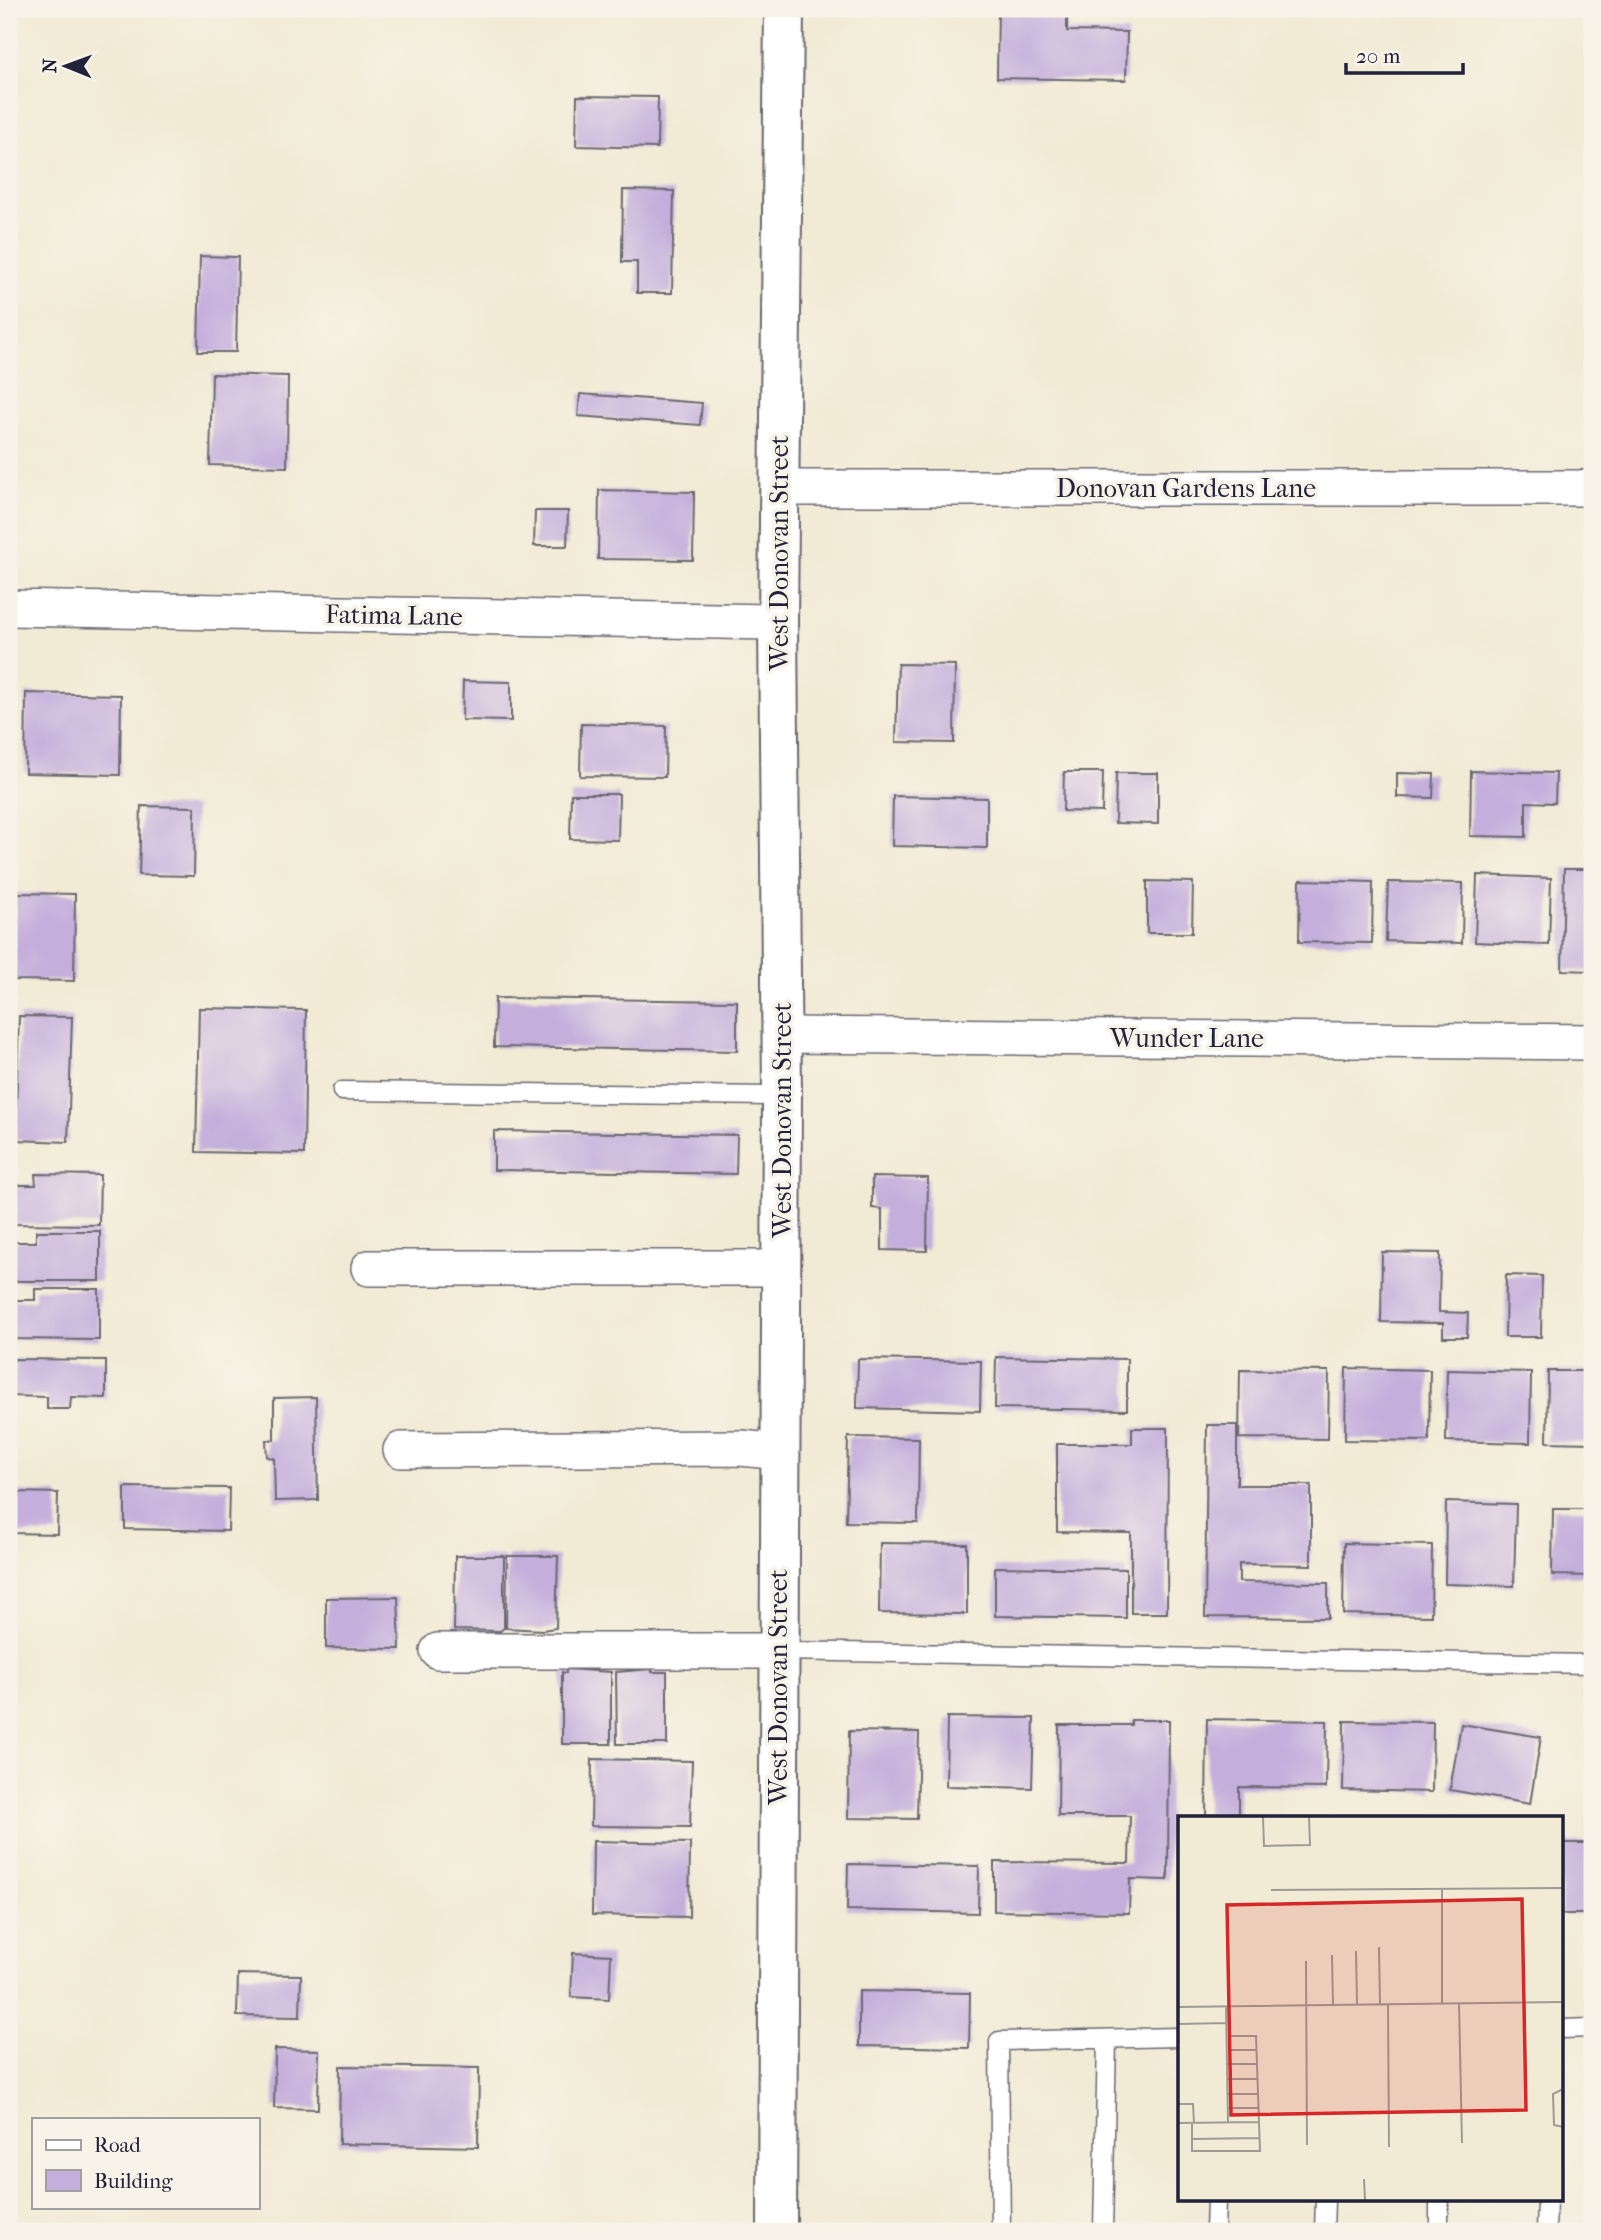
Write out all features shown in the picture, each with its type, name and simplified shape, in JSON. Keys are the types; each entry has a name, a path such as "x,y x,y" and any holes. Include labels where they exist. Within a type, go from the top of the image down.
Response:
{"street":[{"name":"West Donovan Street","path":"776,2231 777,1651 782,1269 778,622 784,9"},
{"name":"Donovan Gardens Lane","path":"779,488 1592,488"},
{"name":"Fatima Lane","path":"9,608 778,622"},
{"name":"Wunder Lane","path":"782,1035 1592,1042"},
{"path":"369,1268 782,1269"},
{"path":"401,1450 740,1448 780,1452"},
{"path":"438,1651 777,1651"}],"lane":[{"path":"342,1091 782,1096"},
{"path":"777,1651 1592,1664"},
{"path":"1562,2029 1592,2028"},
{"path":"1001,2231 999,2041 1178,2037"},
{"path":"1102,2231 1107,2039"},
{"path":"1216,2202 1216,2231"},
{"path":"1324,2231 1325,2202"},
{"path":"1439,2202 1439,2231"},
{"path":"1546,2231 1547,2202"}],"building":[{"path":"998,9 1067,9 1067,31 1127,32 1126,80 997,78"},
{"path":"577,96 658,97 657,148 576,146"},
{"path":"623,190 674,191 672,293 637,293 637,262 622,262"},
{"path":"200,256 238,257 236,352 198,352"},
{"path":"212,374 288,376 287,467 210,465"},
{"path":"580,394 702,403 700,425 578,416"},
{"path":"599,490 694,492 693,560 598,559"},
{"path":"535,511 568,511 567,546 534,546"},
{"path":"898,664 955,665 954,743 896,742"},
{"path":"463,681 511,682 511,721 462,720"},
{"path":"26,693 121,695 120,775 25,773"},
{"path":"581,724 666,726 665,777 580,776"},
{"path":"1471,771 1556,773 1555,803 1526,802 1526,837 1470,836"},
{"path":"1064,772 1103,772 1102,812 1063,811"},
{"path":"1116,773 1158,773 1158,824 1115,823"},
{"path":"1397,773 1434,774 1433,798 1397,797"},
{"path":"571,794 619,794 618,840 570,839"},
{"path":"893,796 987,798 987,848 892,846"},
{"path":"141,806 195,807 194,876 139,875"},
{"path":"1564,869 1592,869 1592,971 1562,970"},
{"path":"1477,875 1551,878 1549,945 1475,942"},
{"path":"1300,880 1373,882 1372,943 1299,942"},
{"path":"1147,881 1193,882 1192,933 1147,933"},
{"path":"1388,882 1463,883 1462,943 1386,941"},
{"path":"15,893 75,894 74,981 14,980"},
{"path":"495,998 737,1001 737,1051 494,1047"},
{"path":"199,1008 306,1010 304,1154 196,1152"},
{"path":"19,1016 72,1017 68,1142 15,1140"},
{"path":"494,1131 737,1135 736,1174 494,1170"},
{"path":"35,1174 100,1175 99,1225 9,1224 9,1185 36,1185"},
{"path":"872,1177 928,1178 927,1251 882,1250 882,1209 872,1208"},
{"path":"36,1231 100,1231 100,1281 9,1281 9,1242 36,1242"},
{"path":"1382,1252 1440,1253 1439,1312 1468,1313 1467,1337 1443,1337 1443,1323 1381,1322"},
{"path":"1506,1275 1542,1276 1541,1337 1505,1337"},
{"path":"35,1289 99,1289 99,1340 9,1339 9,1300 35,1300"},
{"path":"996,1357 1127,1359 1127,1410 995,1408"},
{"path":"12,1359 106,1360 106,1398 71,1397 70,1409 47,1409 47,1397 11,1396"},
{"path":"858,1359 981,1361 980,1411 857,1408"},
{"path":"1346,1368 1430,1370 1429,1441 1345,1440"},
{"path":"1240,1370 1329,1371 1328,1439 1239,1438"},
{"path":"1447,1370 1531,1372 1530,1443 1446,1441"},
{"path":"1548,1371 1592,1371 1592,1443 1547,1442"},
{"path":"316,1397 318,1500 275,1501 274,1458 267,1457 266,1440 274,1440 274,1398"},
{"path":"1207,1425 1237,1425 1237,1485 1311,1485 1311,1565 1239,1564 1239,1582 1328,1583 1328,1618 1205,1617"},
{"path":"1132,1428 1168,1428 1167,1613 1131,1613 1131,1533 1057,1532 1057,1444 1132,1444"},
{"path":"848,1437 919,1438 918,1523 846,1522"},
{"path":"125,1487 229,1488 228,1531 125,1529"},
{"path":"14,1492 58,1493 57,1534 13,1533"},
{"path":"1446,1502 1516,1504 1514,1586 1445,1584"},
{"path":"1553,1509 1592,1509 1592,1576 1552,1575"},
{"path":"880,1543 967,1544 967,1614 879,1613"},
{"path":"1344,1543 1432,1545 1431,1616 1343,1614"},
{"path":"455,1556 504,1556 504,1628 500,1631 454,1630"},
{"path":"507,1556 558,1556 556,1628 506,1628"},
{"path":"995,1567 1126,1569 1126,1618 995,1616"},
{"path":"398,1597 400,1649 326,1648 326,1598"},
{"path":"566,1669 611,1672 611,1744 562,1744 562,1672 566,1673"},
{"path":"652,1669 652,1672 667,1672 667,1744 617,1744 616,1672"},
{"path":"947,1717 1034,1718 1032,1788 946,1786"},
{"path":"1207,1719 1327,1721 1326,1788 1239,1787 1239,1816 1206,1816"},
{"path":"1131,1720 1169,1720 1168,1880 1130,1879 1129,1913 994,1911 994,1862 1129,1863 1130,1816 1058,1816 1059,1725 1131,1725"},
{"path":"1344,1721 1433,1722 1432,1792 1343,1790"},
{"path":"1461,1724 1541,1737 1530,1804 1450,1790"},
{"path":"849,1731 919,1732 917,1819 848,1818"},
{"path":"592,1759 692,1761 690,1827 591,1826"},
{"path":"593,1841 690,1843 689,1917 592,1915"},
{"path":"1562,1843 1592,1843 1592,1914 1562,1914"},
{"path":"848,1864 979,1866 978,1913 847,1910"},
{"path":"573,1953 611,1955 609,1999 571,1997"},
{"path":"238,1974 301,1975 300,2017 237,2016"},
{"path":"859,1991 970,1993 969,2048 859,2046"},
{"path":"275,2049 319,2050 318,2109 274,2108"},
{"path":"340,2066 479,2068 478,2147 339,2144"}]}
